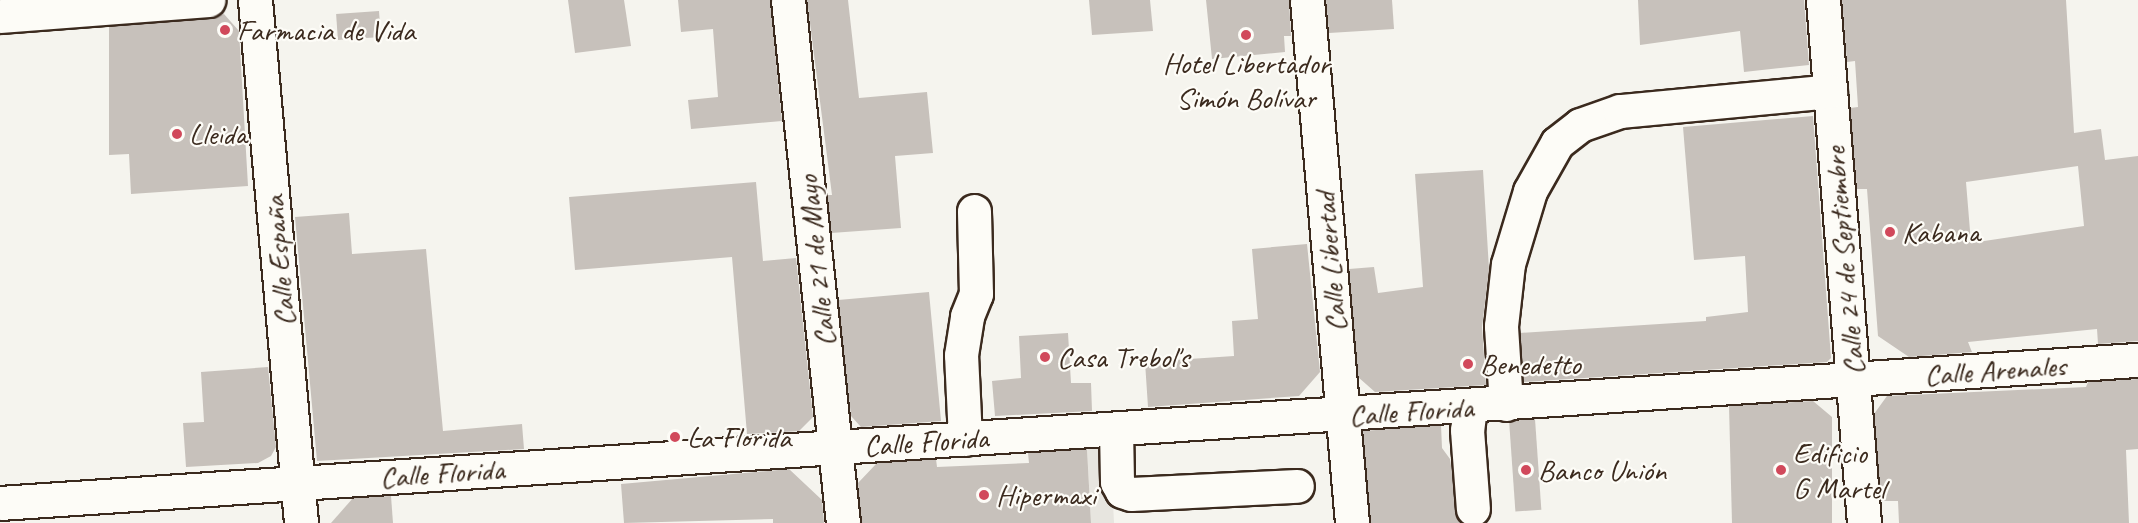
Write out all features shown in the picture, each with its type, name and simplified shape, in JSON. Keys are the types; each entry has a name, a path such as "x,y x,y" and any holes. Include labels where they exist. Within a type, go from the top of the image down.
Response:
{"street":[{"path":"0,16 45,6 208,0"},
{"name":"Calle España","path":"255,0 301,523"},
{"name":"Calle 21 de Mayo","path":"788,0 837,448 843,523"},
{"name":"Calle Libertad","path":"1307,0 1352,523"},
{"name":"Calle 24 de Septiembre","path":"1823,0 1864,523"},
{"path":"1506,404 1501,326 1508,264 1530,190 1557,144 1580,125 1620,111 1830,92"},
{"path":"965,439 962,355 967,316 976,294 974,211"},
{"name":"Calle Arenales","path":"1853,381 2138,360"},
{"name":"Calle Florida","path":"0,503 1853,381"},
{"path":"1470,407 1467,430 1473,509"},
{"path":"1116,429 1117,482 1122,491 1131,494 1297,486"}],"shaded area":[{"path":"1110,446 1114,523 1091,523 1087,447"}],"building":[{"path":"568,0 624,0 631,46 575,53"},
{"path":"678,0 770,0 782,121 691,129 688,100 718,97 713,29 681,32"},
{"path":"807,0 848,0 859,98 927,92 933,153 895,156 901,228 831,233 827,195 832,195"},
{"path":"1089,0 1150,0 1153,31 1092,35"},
{"name":"Hotel Libertador Simón Bolívar","path":"1206,0 1289,0 1291,36 1284,36 1285,52 1212,59"},
{"path":"1326,0 1392,0 1394,29 1329,33"},
{"path":"1638,0 1804,0 1809,65 1744,72 1740,31 1640,45"},
{"path":"1842,0 2066,0 2074,133 2101,129 2105,160 2138,156 2138,341 2098,344 2097,329 1968,342 1972,352 1909,357 1878,336 1867,189 1857,189 1850,108 1858,107 1855,61 1847,62","holes":["2078,166 2084,226 1971,243 1966,182"]},
{"path":"379,11 381,37 338,40 336,14"},
{"name":"Lleida","path":"224,14 239,31 248,186 131,194 129,154 109,155 109,26 209,19"},
{"path":"1813,116 1831,358 1827,362 1523,382 1520,333 1706,321 1706,317 1748,312 1745,256 1694,260 1683,127"},
{"path":"1483,170 1489,269 1482,327 1486,385 1375,392 1358,377 1349,269 1374,267 1378,293 1423,287 1415,174"},
{"path":"756,182 763,261 796,258 813,417 799,431 747,434 732,257 575,270 569,197"},
{"path":"349,213 352,254 426,249 443,431 522,424 524,449 317,461 295,217"},
{"path":"1307,244 1320,372 1299,396 1148,407 1145,362 1234,356 1232,321 1258,319 1252,249"},
{"path":"929,292 941,421 861,427 851,416 838,300"},
{"name":"Casa Trebol's","path":"1068,333 1071,383 1091,383 1092,411 995,416 992,381 1021,378 1019,336"},
{"path":"268,367 276,447 271,456 258,463 186,467 183,423 204,422 201,372"},
{"path":"2138,379 2138,449 2126,450 2129,523 1899,523 1898,501 1881,501 1874,414 1887,396 2086,387 2088,382"},
{"name":"Edificio G Martel","path":"1813,401 1832,417 1832,523 1732,523 1729,406"},
{"name":"Banco Unión","path":"1535,419 1541,510 1515,512 1509,421"},
{"path":"1441,425 1442,448 1450,459 1459,523 1370,523 1363,431"},
{"path":"1087,449 1091,523 861,523 858,483 877,463 936,459 937,467 1029,463 1028,453"},
{"path":"789,469 822,500 824,523 773,523 773,519 624,523 621,484"},
{"path":"391,496 393,523 331,523 353,498"}],"place":[{"name":"Farmacia de Vida","path":"225,30"},
{"name":"Hotel Libertador Simón Bolívar","path":"1246,35"},
{"name":"Lleida","path":"177,134"},
{"name":"Kabana","path":"1890,232"},
{"name":"Casa Trebol's","path":"1045,357"},
{"name":"Benedetto","path":"1468,364"},
{"name":"La Florida","path":"675,437"},
{"name":"Banco Unión","path":"1526,470"},
{"name":"Edificio G Martel","path":"1781,470"},
{"name":"Hipermaxi","path":"984,495"}]}
